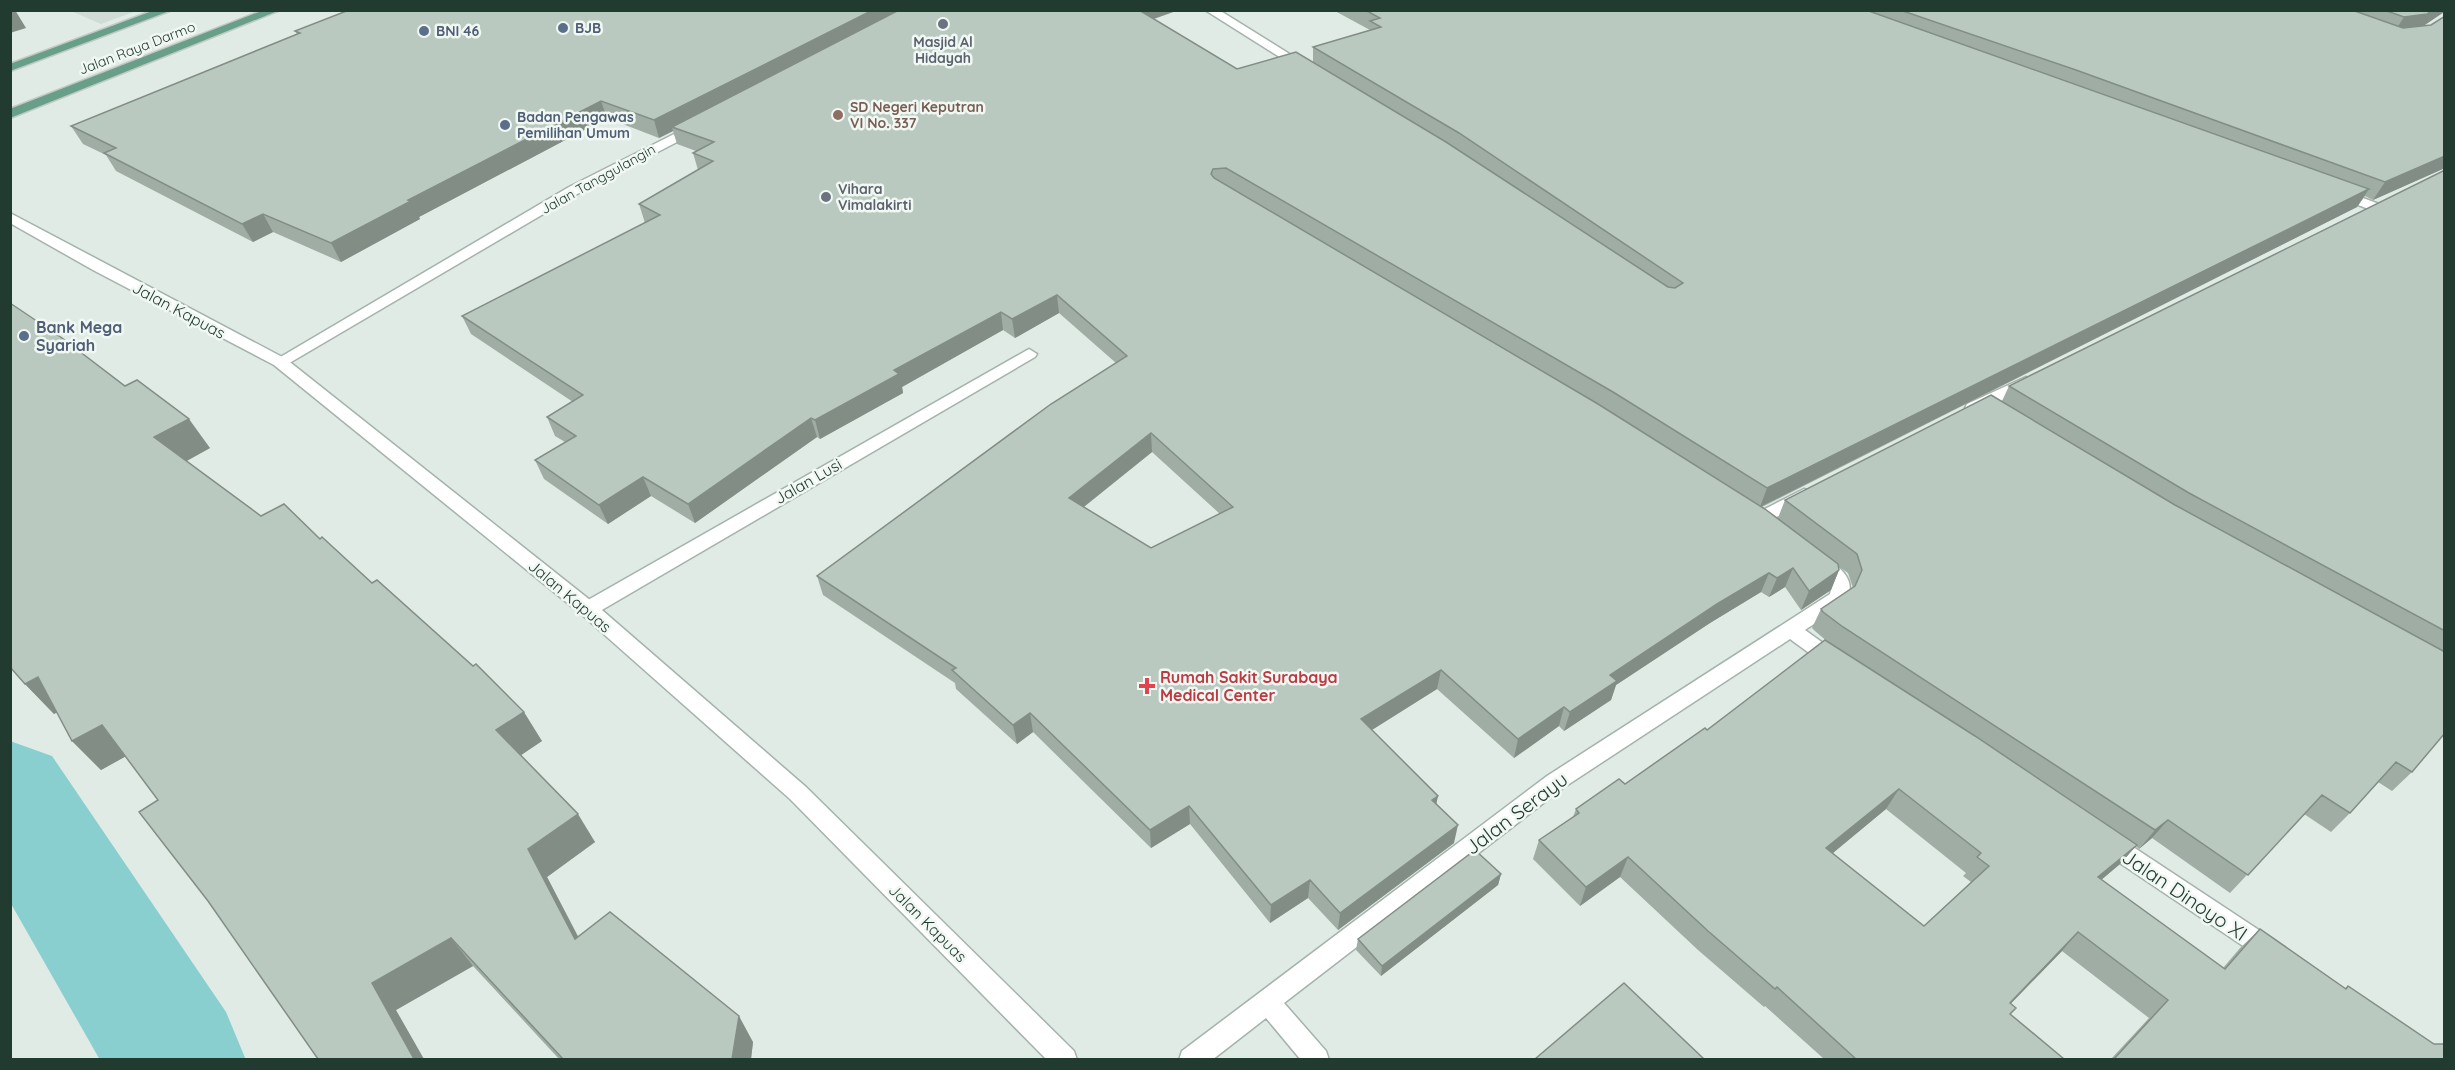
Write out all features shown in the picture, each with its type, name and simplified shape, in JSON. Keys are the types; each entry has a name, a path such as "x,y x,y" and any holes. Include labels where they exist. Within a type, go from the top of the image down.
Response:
{"main road":[{"name":"Jalan Raya Darmo","path":"10,68 167,10"},
{"name":"Jalan Raya Darmo","path":"10,114 275,10"}],"street":[{"path":"1210,10 1322,77"},
{"name":"Jalan Tanggulangin","path":"280,362 574,190 712,118"},
{"path":"2332,190 2379,205 2353,218"},
{"name":"Jalan Kapuas","path":"10,217 98,267 280,362 588,609 798,793 1065,1059"},
{"name":"Jalan Lusi","path":"588,609 1029,354"},
{"path":"1961,415 2043,374"},
{"path":"1982,404 2001,416"},
{"path":"1764,521 1768,513 1819,487"},
{"path":"1745,509 1786,538"},
{"name":"Jalan Serayu","path":"1191,1059 1555,782 1837,599 1842,590 1839,579 1805,552"},
{"path":"1790,628 1852,672"},
{"name":"Jalan Dinoyo XI","path":"2085,827 2287,963"},
{"path":"1268,1002 1317,1059"}],"shaded area":[{"path":"71,11 136,11 101,24"}],"building":[{"path":"349,10 873,10 654,120 601,101 408,200 411,201 331,243 263,214 242,224 104,153 116,148 71,126 300,33 295,31"},
{"path":"899,10 1139,10 1237,69 1296,52 1446,142 1668,287 1675,288 1683,283 1459,133 1313,47 1381,27 1370,21 1380,18 1365,10 1866,10 2369,189 1767,488 1613,392 1226,168 1213,169 1211,174 1214,178 1598,404 1765,509 1838,564 1839,570 1809,591 1793,568 1777,578 1769,573 1717,604 1610,675 1617,681 1570,712 1564,707 1518,739 1441,670 1361,719 1438,796 1432,800 1458,825 1340,913 1310,880 1271,905 1189,806 1150,830 1030,713 1013,725 952,670 956,668 817,576 1051,404 1127,356 1057,295 1012,319 1001,312 894,370 899,374 815,420 811,418 688,504 643,477 599,505 535,460 576,436 547,417 583,395 462,316 660,215 639,204 713,161 693,153 714,142 672,127","holes":["1151,433 1233,507 1151,548 1069,498"]},
{"path":"1900,10 2352,10 2403,28 2431,25 2445,16 2445,156 2385,182 2076,70"},
{"path":"2384,10 2432,10 2427,14 2404,17"},
{"path":"2445,170 2445,631 2189,493 2009,386"},
{"path":"10,303 62,338 125,386 137,380 189,419 154,437 261,516 284,504 320,539 322,537 372,583 377,580 473,666 476,664 524,712 496,730 578,814 528,849 575,939 610,912 739,1016 732,1059 563,1059 451,938 372,983 414,1059 318,1059 208,901 139,812 158,800 102,725 72,741 38,677 25,684 10,667"},
{"path":"1991,395 2175,505 2445,652 2445,733 2412,772 2396,762 2350,813 2322,795 2248,875 2168,820 2155,830 1843,627 1821,609 1855,586 1862,570 1857,554 1785,500"},
{"path":"1825,640 1975,736 2137,845 2098,877 2225,969 2260,929 2346,989 2348,986 2434,1044 2445,1044 2445,1059 2114,1059 2168,1000 2078,932 2010,1003 2016,1008 2010,1014 2064,1059 1856,1059 1777,987 1775,989 1708,931 1628,857 1586,887 1539,840 1579,813 1576,809 1619,779 1625,784 1705,728 1707,730","holes":["1899,789 1981,853 1977,857 1989,866 1924,926 1826,848"]},
{"path":"1475,850 1501,874 1382,966 1358,939"},
{"path":"1624,983 1704,1059 1535,1059"}],"waterway":[{"path":"10,791 177,1060"}],"place":[{"name":"Masjid Al Hidayah","path":"943,24"},
{"name":"BJB","path":"563,28"},
{"name":"BNI 46","path":"424,31"},
{"name":"SD Negeri Keputran VI No. 337","path":"838,115"},
{"name":"Badan Pengawas Pemilihan Umum","path":"505,125"},
{"name":"Vihara Vimalakirti","path":"826,197"},
{"name":"Bank Mega Syariah","path":"24,336"},
{"name":"Rumah Sakit Surabaya Medical Center","path":"1147,686"}]}
